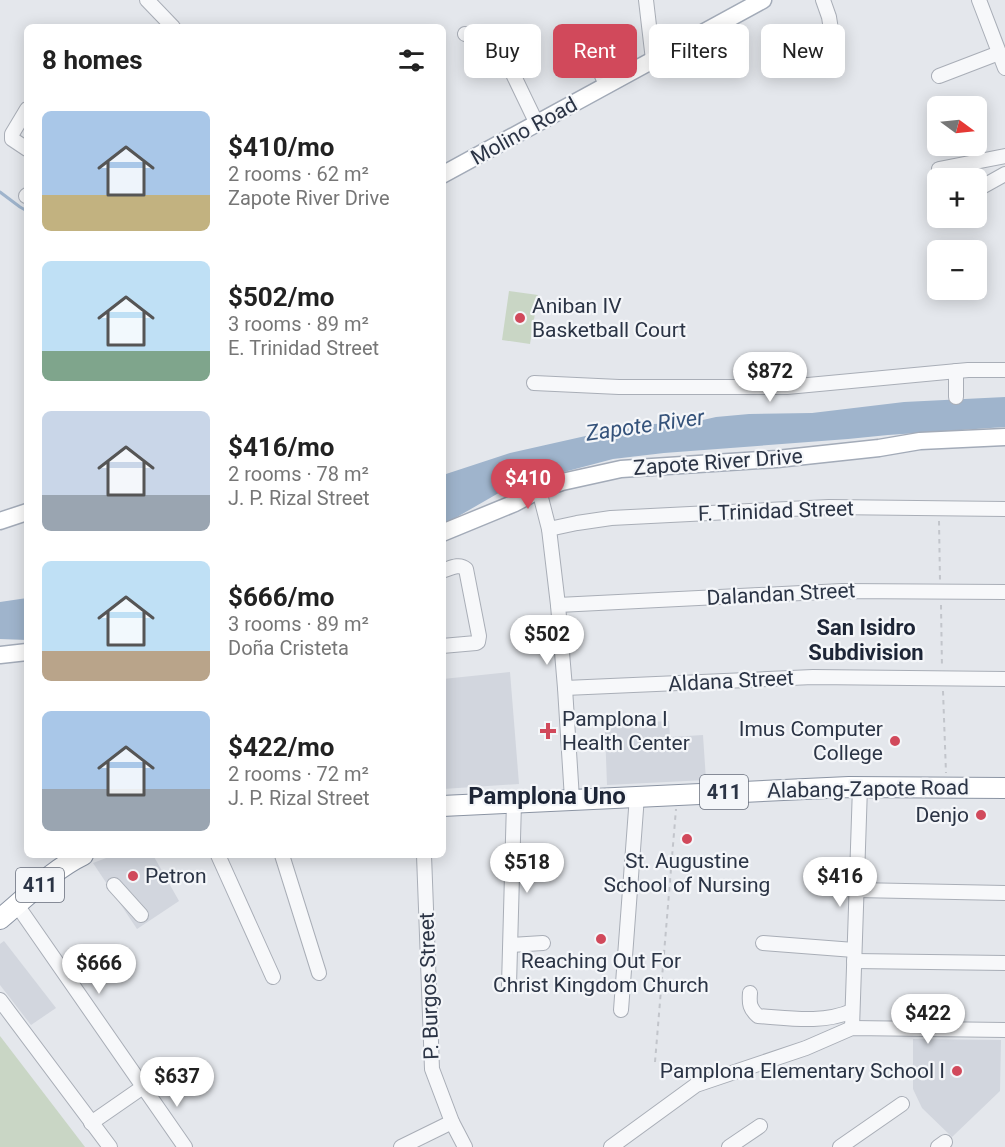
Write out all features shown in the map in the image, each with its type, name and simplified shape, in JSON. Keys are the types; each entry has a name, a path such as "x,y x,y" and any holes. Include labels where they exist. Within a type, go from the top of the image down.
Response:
{"highway":[{"name":"Alabang-Zapote Road","path":"446,806 860,787 1005,788"},
{"name":"411","path":"0,919 48,878 77,858"}],"main road":[{"name":"Molino Road","path":"719,24 763,0"},
{"name":"Molino Road","path":"446,173 620,78"},
{"name":"Zapote River Drive","path":"446,532 539,490 562,482 621,469 777,459 879,448 920,441 1005,436"},
{"path":"0,521 24,513"},
{"path":"0,655 24,652"}],"street":[{"path":"147,0 170,24"},
{"path":"646,0 649,26"},
{"path":"823,0 830,24"},
{"path":"979,0 1005,68"},
{"path":"939,76 999,53"},
{"path":"515,78 537,124"},
{"path":"603,78 606,86"},
{"path":"24,114 12,134 12,139 24,147"},
{"path":"948,168 1005,156"},
{"path":"987,184 1005,174"},
{"path":"534,383 619,387 787,387 956,371 1005,370"},
{"path":"956,371 956,397"},
{"path":"539,490 549,529 558,605 572,799"},
{"name":"F. Trinidad Street","path":"549,529 611,518 828,507 1005,509"},
{"path":"446,570 459,566 466,569 479,636 476,643 446,646"},
{"name":"Dalandan Street","path":"558,605 842,591 1005,592"},
{"name":"Aldana Street","path":"565,688 813,677 1005,679"},
{"path":"852,1028 860,787"},
{"path":"621,1010 637,796"},
{"path":"509,985 514,802"},
{"path":"219,858 273,977"},
{"path":"283,858 319,973"},
{"name":"P. Burgos Street","path":"424,858 432,1069 452,1122 465,1147"},
{"path":"114,885 141,915"},
{"path":"856,890 1005,892"},
{"path":"17,905 185,1147"},
{"path":"511,945 543,943"},
{"path":"763,943 854,956 1005,963"},
{"path":"750,993 751,1010 758,1016 819,1019 852,1011"},
{"path":"0,1000 110,1147"},
{"path":"611,1147 696,1085 806,1048 852,1028 1005,1030"},
{"path":"91,1123 143,1087"},
{"path":"840,1147 902,1104"},
{"path":"401,1147 452,1122"},
{"path":"729,1147 760,1126"}],"path":[{"path":"939,508 942,679 947,788"},
{"path":"655,1062 677,795"}],"shaded area":[{"path":"510,672 519,784 446,789 446,679"},
{"path":"669,721 670,737 703,735 706,780 607,785 605,731 608,731 608,724"},
{"path":"106,858 155,858 179,901 137,929 93,863"},
{"path":"4,941 56,1008 31,1025 0,985 0,944"},
{"name":"Pamplona Elementary School I","path":"913,1039 1001,1040 1000,1091 952,1137 922,1108 913,1089"}],"green space":[{"name":"Aniban IV Basketball Court","path":"509,291 538,295 530,344 502,340"},
{"path":"0,1036 85,1147 0,1147"}],"water":[{"path":"1005,397 1005,427 664,453 613,459 511,486 446,523 446,474 510,453 590,435 654,424 694,422 749,414 812,413 904,402"},
{"path":"24,598 24,640 0,639 0,602"}],"waterway":[{"path":"0,192 24,209"}],"place":[{"name":"Aniban IV Basketball Court","path":"520,318"},
{"name":"Pamplona I Health Center","path":"548,731"},
{"name":"Imus Computer College","path":"895,741"},
{"name":"Denjo","path":"981,815"},
{"name":"St. Augustine School of Nursing","path":"687,839"},
{"name":"Petron","path":"133,876"},
{"name":"Reaching Out For Christ Kingdom Church","path":"601,939"},
{"name":"Pamplona Elementary School I","path":"957,1071"}],"district":[{"name":"San Isidro Subdivision","path":"866,640"},
{"name":"Pamplona Uno","path":"547,796"}],"water label":[{"name":"Zapote River","path":"645,425"}]}
